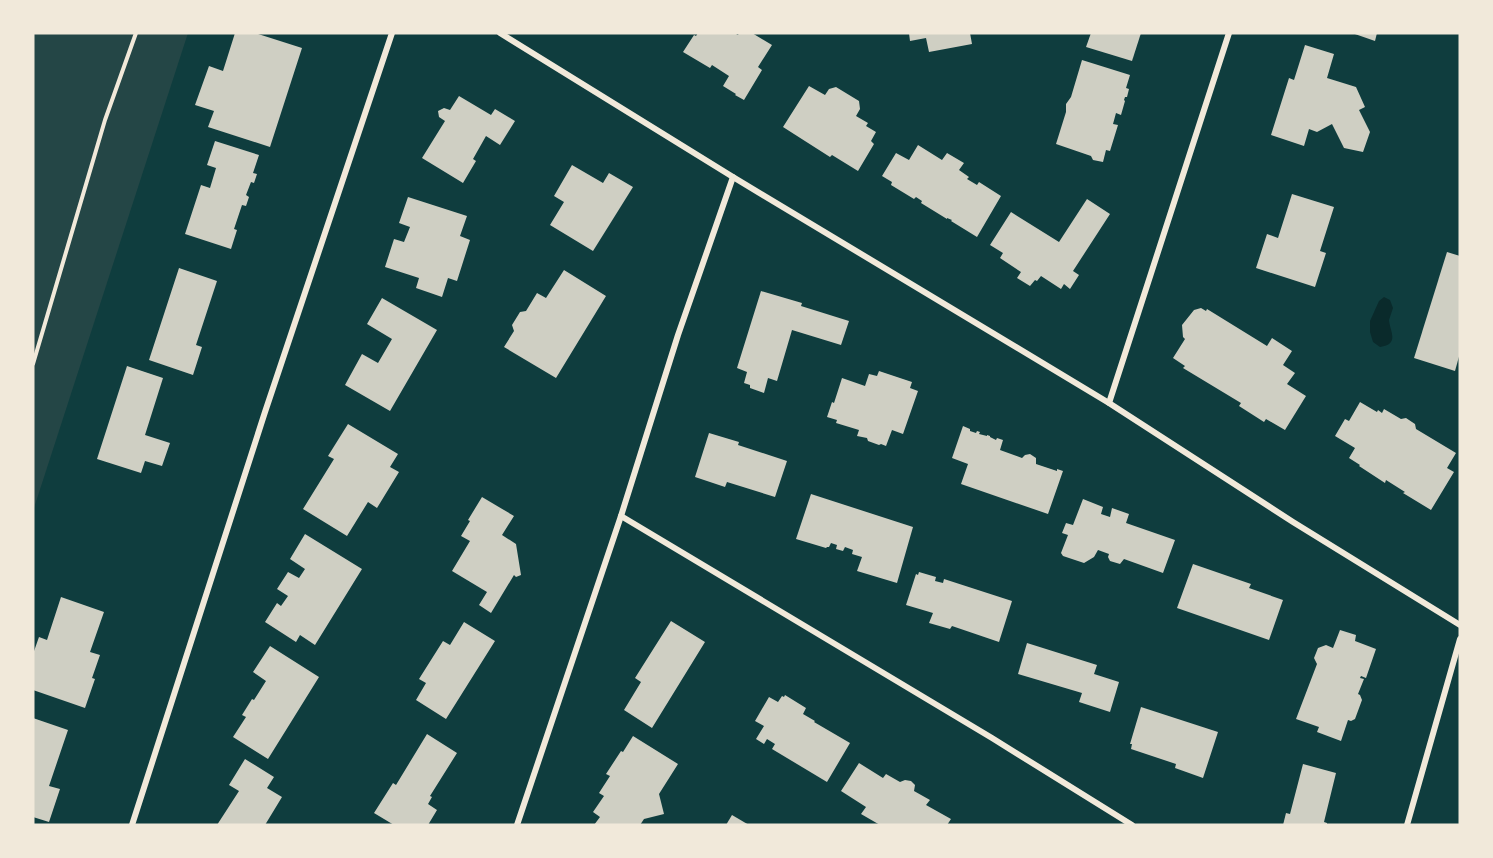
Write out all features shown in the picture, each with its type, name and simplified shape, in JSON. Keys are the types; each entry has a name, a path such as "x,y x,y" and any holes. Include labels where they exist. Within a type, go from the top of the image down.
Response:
{"street":[{"path":"132,825 265,412 392,33"},
{"path":"500,33 733,177 1109,403 1293,522 1460,625"},
{"path":"1109,403 1229,33"},
{"path":"517,825 621,516 678,336 733,177"},
{"path":"621,516 992,738 1132,825"},
{"path":"1407,825 1460,639"}],"path":[{"path":"33,364 105,120 136,33"}],"shaded area":[{"path":"33,33 188,33 33,511"},
{"path":"1384,297 1390,300 1393,308 1389,320 1392,340 1380,347 1373,342 1370,321 1379,301"}],"building":[{"path":"235,33 255,33 302,48 270,147 208,127 214,111 195,105 209,66 223,71"},
{"path":"698,33 738,35 739,33 752,33 772,45 758,67 762,70 744,100 723,86 729,76 712,65 710,68 683,52 694,35"},
{"path":"909,33 970,33 972,44 929,52 926,38 910,41"},
{"path":"1091,33 1141,33 1132,61 1086,47"},
{"path":"1352,33 1377,33 1375,41"},
{"path":"1305,45 1334,54 1327,78 1356,87 1365,107 1359,110 1370,132 1363,152 1344,148 1332,124 1317,132 1309,129 1304,146 1271,135 1289,78 1294,80"},
{"path":"1082,60 1130,75 1126,88 1129,89 1127,97 1124,100 1121,115 1116,113 1113,124 1118,125 1110,151 1106,150 1103,162 1056,144 1066,112 1066,104 1071,97"},
{"path":"809,86 825,95 829,89 836,87 859,101 860,109 856,116 868,123 866,126 876,132 871,141 874,144 858,171 832,155 830,157 783,127"},
{"path":"459,96 491,115 495,109 515,121 500,145 486,136 473,159 476,161 463,183 422,158 445,121 439,117 438,111 444,108 450,110"},
{"path":"215,141 259,155 253,173 257,174 246,195 249,197 246,206 242,205 234,229 237,230 231,249 185,234 201,185 210,188 216,168 207,165"},
{"path":"918,145 942,160 947,153 964,163 959,170 969,177 967,179 977,185 979,182 1001,196 977,237 921,203 922,201 916,197 914,199 891,185 892,182 882,176 896,153 909,160"},
{"path":"572,165 603,183 609,173 633,187 593,251 550,225 564,202 554,196"},
{"path":"1292,194 1334,207 1320,251 1326,253 1315,287 1256,268 1267,234 1278,238"},
{"path":"408,197 467,216 460,236 470,240 457,281 448,278 442,297 416,288 419,278 385,267 394,239 404,242 410,227 399,223"},
{"path":"1087,199 1110,214 1073,271 1079,275 1070,289 1064,284 1061,289 1041,276 1030,286 1017,278 1021,272 1000,258 1003,253 990,245 1011,212 1059,242"},
{"path":"1447,252 1460,256 1460,353 1455,371 1414,358"},
{"path":"179,268 217,281 196,345 202,347 193,375 149,360"},
{"path":"564,270 606,296 556,378 504,347 514,331 512,325 520,312 526,311 537,293 546,298"},
{"path":"761,291 802,303 801,306 849,321 841,345 792,330 777,381 768,378 764,393 744,383 747,372 737,368"},
{"path":"382,298 437,330 390,411 345,385 362,354 378,363 392,339 367,324"},
{"path":"1201,308 1206,311 1207,309 1267,346 1272,338 1292,351 1283,365 1295,373 1287,384 1306,396 1285,430 1266,419 1264,422 1239,406 1241,403 1183,368 1185,366 1173,358 1185,339 1182,325 1194,310"},
{"path":"127,366 163,378 145,435 170,443 162,466 145,461 141,473 97,459"},
{"path":"879,371 912,382 910,388 918,391 903,434 892,430 886,446 857,436 859,430 836,423 837,420 827,417 842,378 865,386 869,374 877,376"},
{"path":"1360,402 1377,412 1378,410 1382,413 1384,409 1401,419 1406,418 1415,424 1416,429 1456,453 1447,468 1454,472 1431,510 1386,480 1385,483 1349,458 1355,448 1335,436 1345,419 1349,421"},
{"path":"348,424 398,454 390,467 399,472 377,508 368,502 347,536 303,509 334,459 328,456"},
{"path":"963,426 970,431 980,432 979,434 996,440 997,438 1003,440 1000,450 1022,458 1030,454 1036,458 1036,464 1063,471 1048,514 961,484 968,464 952,458"},
{"path":"709,433 787,461 775,497 727,482 725,487 695,477"},
{"path":"811,494 913,527 897,583 857,571 862,557 852,554 853,550 845,547 843,551 836,549 837,545 831,543 826,548 796,539"},
{"path":"482,497 514,516 502,535 516,544 521,575 516,577 514,575 491,613 479,605 487,592 452,571 470,541 461,536"},
{"path":"1083,499 1103,507 1101,514 1110,517 1112,508 1129,514 1126,523 1175,540 1163,573 1124,559 1120,564 1110,561 1109,554 1098,550 1094,557 1084,563 1063,556 1061,553 1068,535 1062,533 1066,523 1073,525"},
{"path":"305,534 362,569 315,645 300,635 296,642 265,622 277,603 281,606 288,596 277,589 288,572 299,578 305,569 290,559"},
{"path":"1193,564 1251,584 1249,588 1283,600 1269,640 1177,608"},
{"path":"919,572 936,577 935,581 943,583 944,579 1012,601 999,642 952,626 950,629 929,623 933,613 906,605 916,574 918,575"},
{"path":"61,597 104,612 90,652 100,655 85,708 33,690 33,654 39,637 47,640"},
{"path":"671,621 705,642 652,728 624,710 641,682 635,678"},
{"path":"464,622 495,641 446,719 416,700 426,683 419,679 443,641 450,645"},
{"path":"1340,630 1356,635 1355,641 1376,649 1366,678 1361,676 1360,678 1364,679 1358,694 1362,700 1355,719 1348,720 1341,741 1317,732 1319,727 1296,719 1317,664 1314,658 1318,648 1326,645 1333,648"},
{"path":"1027,643 1097,665 1094,674 1119,682 1110,712 1079,702 1082,693 1018,674"},
{"path":"270,646 319,677 268,759 233,737 246,717 242,715 266,681 253,672"},
{"path":"785,695 806,708 803,714 850,743 827,782 772,749 775,744 767,739 764,744 756,739 764,726 755,721 769,697 778,702"},
{"path":"1141,707 1218,732 1203,778 1175,768 1176,764 1131,749 1132,744 1130,744"},
{"path":"33,718 68,730 49,786 60,789 49,822 33,817"},
{"path":"427,734 457,753 430,796 432,797 428,804 437,810 428,825 394,825 374,813 393,783 396,785"},
{"path":"633,736 678,764 659,794 664,814 644,819 640,825 594,825 600,817 593,812 604,796 599,793 610,776 606,774"},
{"path":"245,759 274,777 267,788 282,797 265,825 217,825 239,791 229,785"},
{"path":"859,763 883,778 886,774 900,782 911,781 915,785 914,791 930,800 926,805 951,819 947,825 880,825 861,814 866,807 841,791"},
{"path":"1303,764 1336,773 1324,822 1327,825 1283,825 1286,813 1290,814"},
{"path":"732,815 749,825 726,825"}]}
